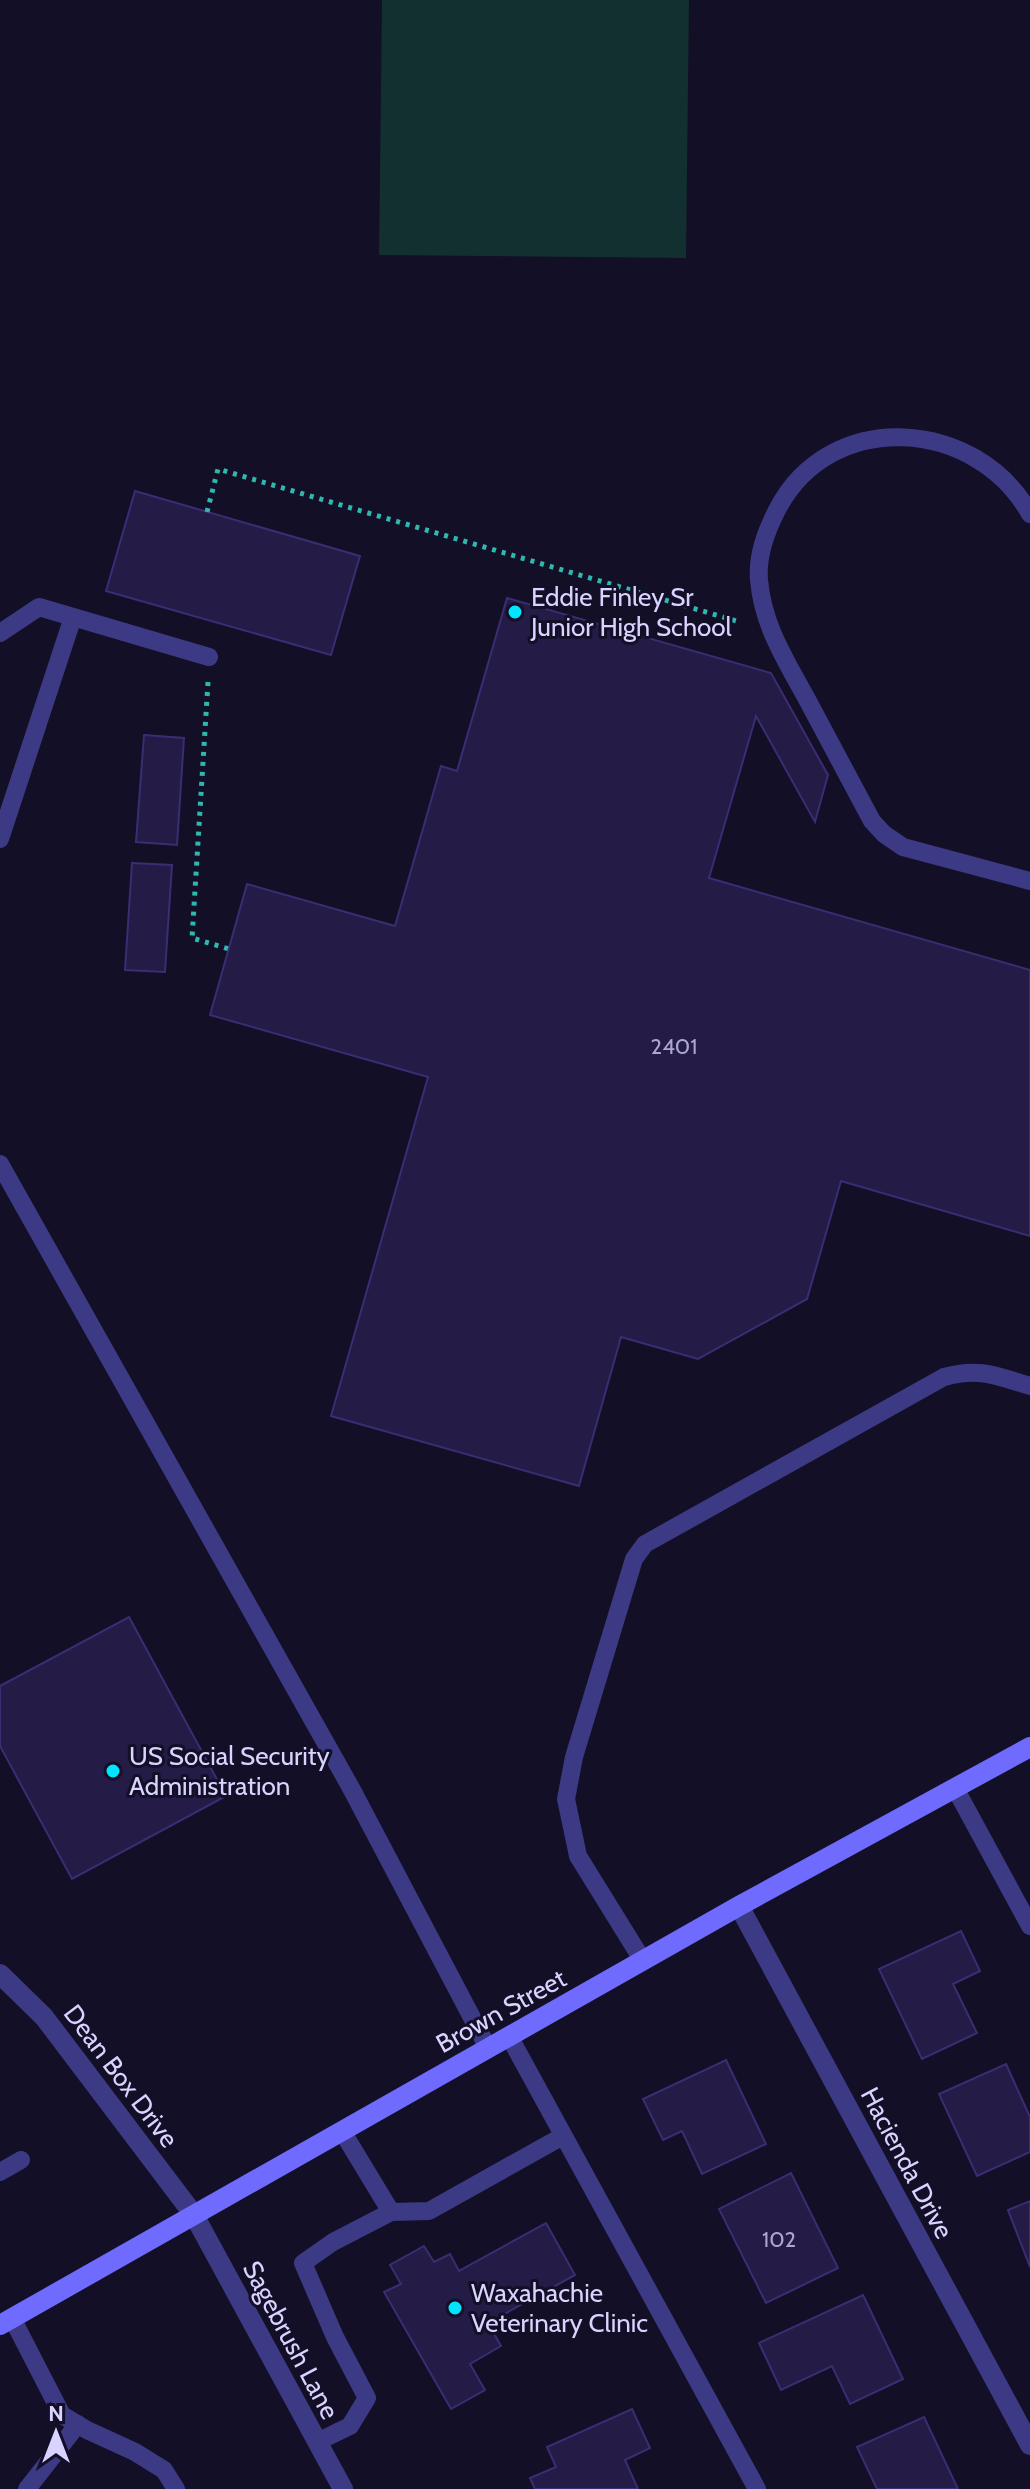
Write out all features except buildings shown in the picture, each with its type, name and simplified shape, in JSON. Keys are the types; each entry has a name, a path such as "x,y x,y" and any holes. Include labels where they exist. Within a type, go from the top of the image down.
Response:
{"main road":[{"name":"Brown Street","path":"6,2321 739,1906 1030,1747"}],"street":[{"name":"Hacienda Drive","path":"739,1906 1030,2445"},
{"name":"Dean Box Drive","path":"0,1974 44,2017 194,2215"},
{"name":"Sagebrush Lane","path":"194,2215 343,2489"}],"lane":[{"path":"1030,514 1019,495 996,472 964,452 928,440 894,436 868,440 843,446 822,458 784,498 761,551 759,577 769,628 872,821 903,847 1030,881"},
{"path":"0,633 39,607 209,657"},
{"path":"0,839 73,617"},
{"path":"0,1164 351,1788 488,2048"},
{"path":"643,1961 578,1856 566,1799 574,1757 634,1559 645,1544 944,1377 964,1371 982,1372 1030,1386"},
{"path":"955,1788 1030,1926"},
{"path":"509,2036 757,2489"},
{"path":"342,2131 391,2212"},
{"path":"317,2442 350,2426 367,2398 335,2337 303,2263 333,2242 391,2212 429,2211 563,2136"},
{"path":"0,2172 21,2160"},
{"path":"6,2321 62,2415 164,2470 176,2489"},
{"path":"27,2489 78,2424"}],"path":[{"path":"207,512 218,469 769,628"},
{"path":"209,657 192,938 229,949"}],"green space":[{"path":"382,0 689,0 686,258 379,255"}],"place":[{"name":"Eddie Finley Sr Junior High School","path":"515,612"},
{"name":"US Social Security Administration","path":"113,1771"},
{"name":"Waxahachie Veterinary Clinic","path":"455,2308"}]}
